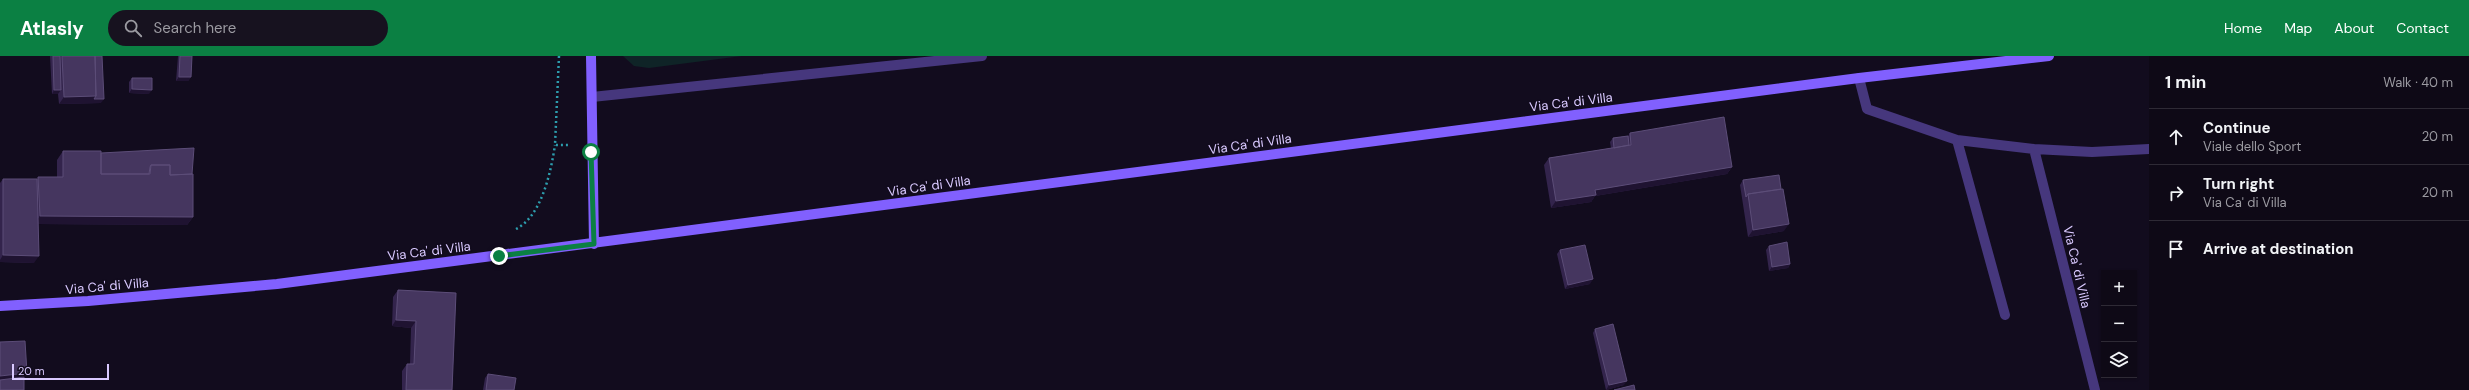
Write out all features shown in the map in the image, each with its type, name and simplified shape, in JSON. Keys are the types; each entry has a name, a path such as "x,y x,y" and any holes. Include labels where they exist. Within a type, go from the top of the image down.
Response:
{"street":[{"path":"591,56 594,244"},
{"path":"592,97 982,56"},
{"name":"Via Ca' di Villa","path":"0,306 88,301 276,284 594,244 1859,78 2049,56"},
{"path":"1859,78 1867,109 1957,140 2034,149 2092,152 2149,150"},
{"path":"1957,140 2005,315"},
{"name":"Via Ca' di Villa","path":"2034,149 2095,390"}],"path":[{"path":"510,230 526,223 537,205 553,160 559,56"},
{"path":"555,145 568,145"}],"green space":[{"path":"623,56 742,56 649,68 634,66"}],"building":[{"path":"53,56 60,56 61,90 54,90"},
{"path":"62,56 95,56 96,96 64,97"},
{"path":"95,56 102,56 104,99 94,99 96,96"},
{"path":"180,56 192,56 191,77 179,77"},
{"path":"132,78 152,78 152,90 132,89"},
{"path":"1724,117 1732,167 1595,190 1596,195 1556,201 1549,158 1631,145 1630,133"},
{"path":"1628,136 1629,145 1614,148 1613,138"},
{"path":"194,148 192,174 170,175 170,165 151,165 149,174 101,174 101,153"},
{"path":"63,151 101,151 101,174 150,174 151,165 170,165 170,175 193,174 193,217 40,216 38,177 63,177"},
{"path":"1779,175 1781,189 1748,194 1746,197 1743,180"},
{"path":"3,179 37,179 39,256 3,255"},
{"path":"1783,189 1789,224 1753,230 1748,194"},
{"path":"1787,242 1790,264 1772,267 1769,246"},
{"path":"1585,245 1593,279 1568,285 1560,250"},
{"path":"398,290 456,293 452,390 406,390 407,364 414,364 416,321 396,320"},
{"path":"1613,324 1627,381 1609,385 1595,329"},
{"path":"25,341 27,373 0,376 0,342"},
{"path":"488,374 516,378 514,390 486,390"},
{"path":"24,377 24,390 0,390 0,380"},
{"path":"1634,385 1635,390 1614,390"}],"route":[{"path":"499,256 594,244 591,152"}]}
